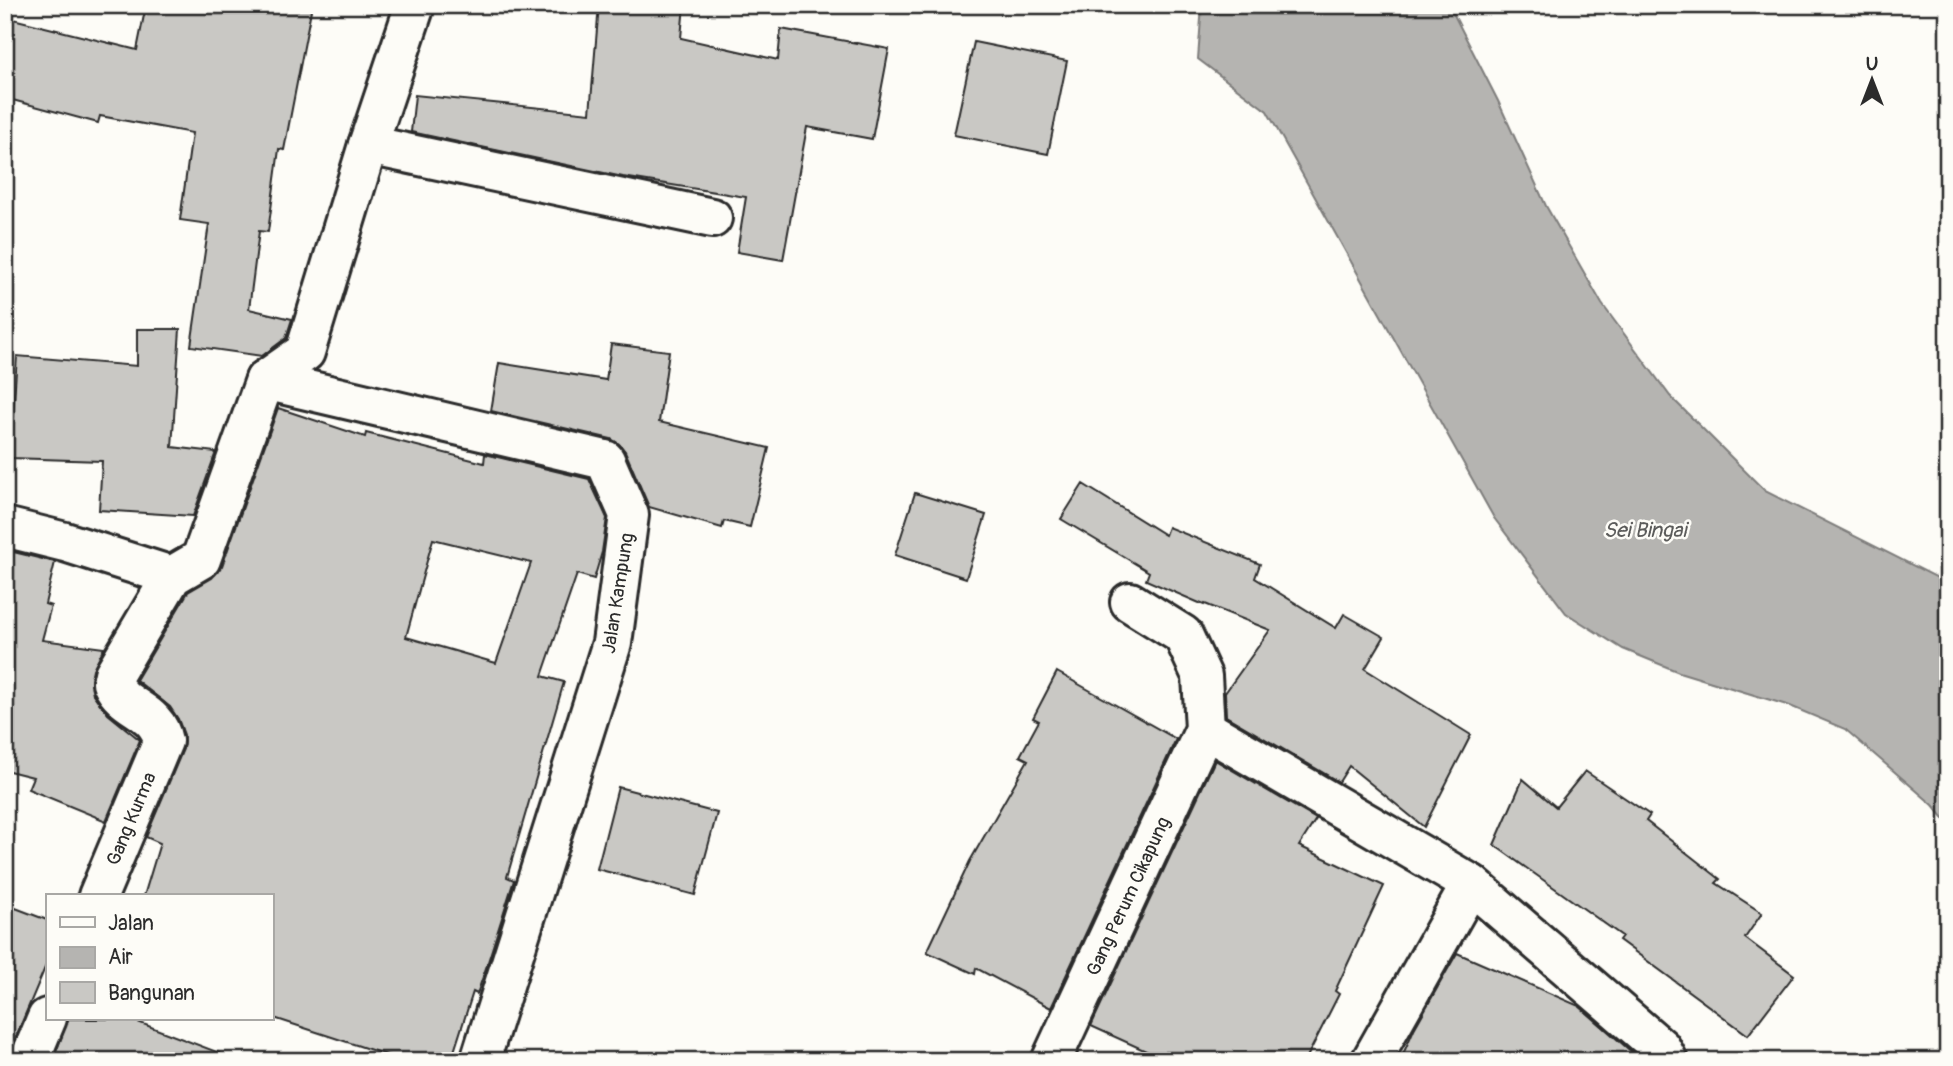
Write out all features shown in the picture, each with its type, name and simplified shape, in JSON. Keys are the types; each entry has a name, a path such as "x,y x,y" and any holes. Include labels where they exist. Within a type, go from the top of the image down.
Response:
{"street":[{"path":"5,527 65,542 172,576 201,559 265,380 305,352 368,145 415,5"},
{"path":"368,145 712,218"},
{"name":"Jalan Kampung","path":"265,380 605,460 629,515 612,643 480,1061"},
{"name":"Gang Kurma","path":"99,894 163,741 157,722 116,693 112,683 114,674 172,576"},
{"path":"1130,602 1183,635 1202,676 1205,729 1471,884 1661,1048 1668,1061"},
{"name":"Gang Perum Cikapung","path":"1051,1061 1205,729"},
{"path":"1371,1061 1471,884"},
{"path":"29,1061 46,1020"}],"water":[{"name":"Sei Bingai","path":"1202,5 1449,5 1498,101 1546,206 1602,304 1670,396 1765,491 1948,583 1948,823 1933,805 1845,729 1790,706 1679,672 1623,649 1566,613 1494,518 1267,111 1198,59"}],"building":[{"path":"146,5 312,5 284,150 279,149 268,232 259,231 249,309 292,319 286,338 262,356 191,346 209,224 180,220 192,133 100,116 98,123 5,98 5,17 137,50"},
{"path":"599,5 684,5 681,38 778,60 781,29 889,49 872,139 807,127 783,260 737,252 746,197 623,177 411,132 415,95 590,113"},
{"path":"974,42 1067,61 1048,154 954,135"},
{"path":"137,329 180,329 172,447 216,452 193,516 99,510 102,461 10,458 17,356 137,366"},
{"path":"611,344 669,351 659,422 769,448 750,527 724,521 722,528 649,507 625,451 611,439 491,411 499,363 606,380"},
{"path":"278,408 365,437 366,433 484,463 485,454 589,479 607,518 602,552 594,579 577,574 542,676 564,682 507,877 514,880 477,994 473,992 451,1061 405,1061 273,1018 273,894 145,894 160,843 146,837 183,749 184,735 170,707 136,680 188,592 212,578 222,566","holes":["433,539 531,563 496,663 406,637"]},
{"path":"1083,484 1165,535 1168,527 1260,564 1255,578 1336,628 1344,614 1384,637 1365,669 1471,735 1424,827 1349,766 1339,782 1226,716 1225,693 1270,630 1146,580 1149,572 1061,519"},
{"path":"915,493 986,515 966,578 895,555"},
{"path":"5,550 55,562 45,604 51,606 42,640 104,648 93,669 93,694 108,714 140,740 106,821 28,789 33,777 5,770"},
{"path":"1057,672 1176,739 1051,1008 976,968 975,974 927,952 970,861 1028,760 1020,756 1039,721 1033,718"},
{"path":"1215,760 1316,819 1299,846 1384,886 1335,991 1339,994 1305,1061 1168,1061 1091,1026"},
{"path":"1585,771 1650,815 1646,821 1720,879 1716,883 1762,913 1745,938 1794,975 1748,1035 1619,940 1622,936 1494,845 1523,779 1556,807"},
{"path":"618,787 717,813 695,895 597,869"},
{"path":"5,904 46,920 46,965 8,1061 5,1061"},
{"path":"1457,953 1579,1006 1642,1061 1400,1061 1414,1029"},
{"path":"68,1020 133,1020 230,1057 229,1061 53,1061"}]}
